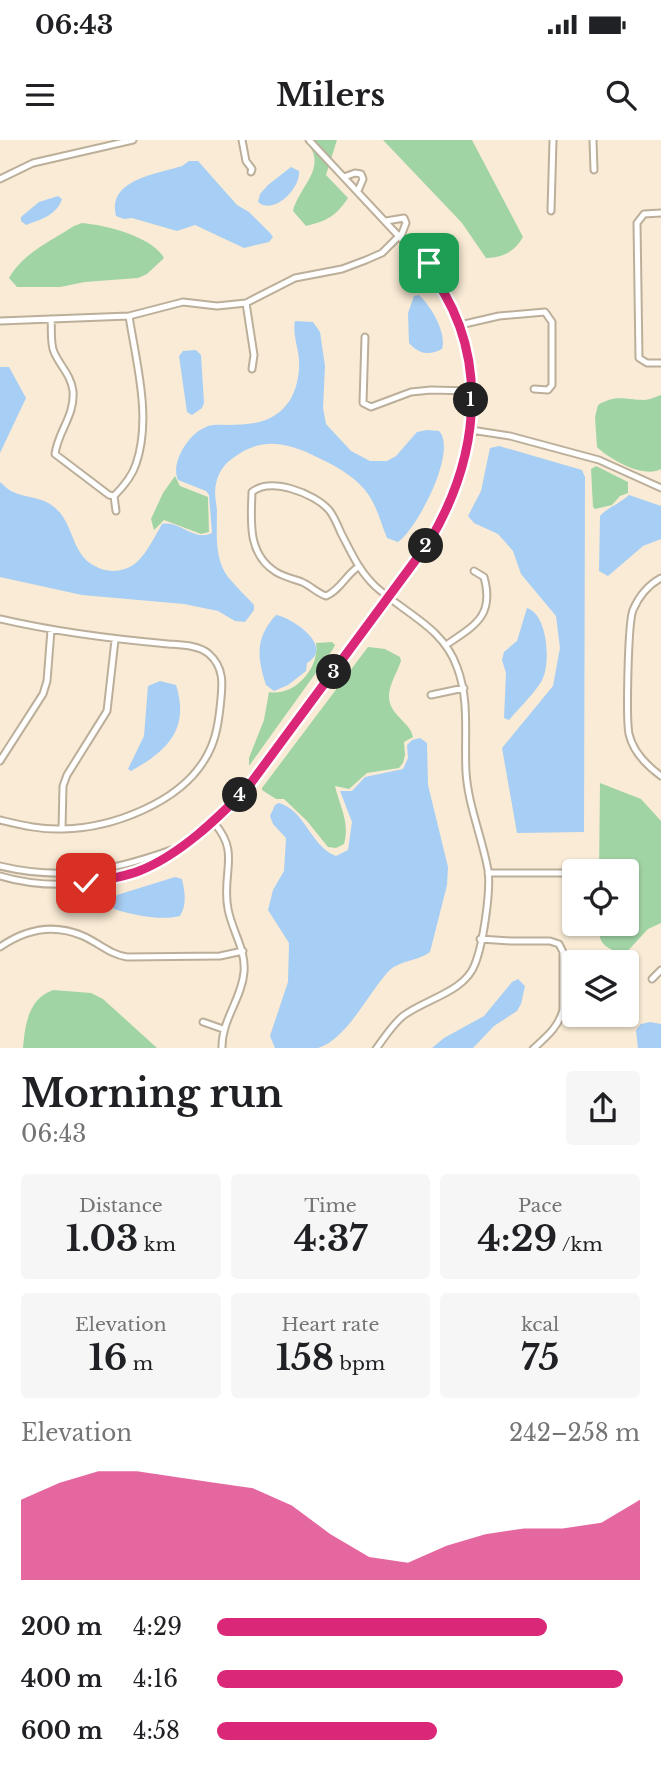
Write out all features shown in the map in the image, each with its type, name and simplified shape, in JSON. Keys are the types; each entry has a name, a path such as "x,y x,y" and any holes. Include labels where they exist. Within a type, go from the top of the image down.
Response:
{"street":[{"path":"1,176 33,163 133,140"},
{"path":"242,140 251,172"},
{"path":"0,876 35,883 86,883 138,871 160,861 214,822 248,787 429,542 443,518 462,470 471,430 471,391 467,353 460,325 437,281 423,263 309,140"},
{"path":"551,211 553,140"},
{"path":"593,140 594,170"},
{"path":"344,177 355,173 362,174 358,191"},
{"path":"661,213 645,214 637,223 639,358 648,363 661,363"},
{"path":"0,321 129,316 183,302 216,306 246,303 295,278 342,269 382,253 400,236 406,223 404,218 386,221"},
{"path":"423,263 443,263 443,271 437,281"},
{"path":"246,303 254,355 252,369"},
{"path":"460,325 499,316 545,312 552,322 552,384 548,390 534,390"},
{"path":"114,496 127,482 136,465 141,443 141,401 129,316"},
{"path":"51,319 53,350 69,376 73,391 72,410 56,444 55,454 99,488 114,496"},
{"path":"365,337 363,403 370,407 411,392 471,391"},
{"path":"471,430 510,436 599,460 661,488"},
{"path":"358,567 346,575 332,593 326,596 277,572 263,561 253,539 250,529 252,492 264,486 286,486 319,501 330,510 358,567 376,587 416,615 446,645 456,663 464,688 466,774 488,873 487,905 475,966 458,985 401,1017 376,1048"},
{"path":"114,496 116,511"},
{"path":"446,645 482,618 487,604 487,587 484,578 474,571"},
{"path":"661,578 640,597 629,623 629,728 639,755 661,776"},
{"path":"0,619 51,631 115,640 191,646 207,652 218,665 222,676 214,742 205,760 193,774 160,801 113,822 62,829 28,827 0,820"},
{"path":"0,761 43,694 47,681 51,631"},
{"path":"62,829 63,786 67,775 107,711 115,640"},
{"path":"431,695 464,688"},
{"path":"214,822 224,834 229,846 226,899 228,913 243,951 245,969 242,984 223,1029 222,1048"},
{"path":"0,866 37,872 88,872 115,868 177,848"},
{"path":"488,873 562,873"},
{"path":"0,947 17,935 39,928 63,930 84,936 113,955 127,957 220,956 243,951"},
{"path":"480,939 550,941 559,944 563,952 561,1019 558,1026 533,1048"},
{"path":"652,979 661,970"},
{"path":"203,1022 223,1029"}],"green space":[{"path":"305,140 337,140 326,175 348,198 330,217 306,226 293,211 314,168 315,159"},
{"path":"383,140 472,140 523,237 520,242 503,255 486,258 462,223"},
{"path":"82,223 116,229 140,238 164,258 147,274 138,278 85,282 60,287 17,287 9,278 22,261 47,242"},
{"path":"661,395 661,469 636,470 618,462 597,447 595,417 598,405 616,399 646,400"},
{"path":"596,466 628,482 628,493 620,496 612,505 595,509 591,469"},
{"path":"175,476 180,486 208,497 209,532 201,534 164,520 154,530 151,519 163,493"},
{"path":"332,642 335,645 333,649 249,766 249,758 264,720 269,692 287,690 296,685 314,662 316,643"},
{"path":"368,647 385,649 400,657 401,661 390,690 390,704 410,729 413,737 404,742 405,755 399,768 367,773 349,789 335,786 346,836 344,844 336,848 328,847 284,799 276,799 262,788"},
{"path":"600,783 641,799 661,821 661,923 648,929 629,950 612,950 604,945 600,936 639,936 639,859 599,859"},
{"path":"53,990 91,993 103,999 157,1048 23,1048 27,1022 33,1006"}],"water":[{"path":"189,161 198,161 237,205 249,212 270,233 273,237 269,242 244,248 195,225 177,231 116,216 115,204 119,194 127,186"},
{"path":"291,167 299,171 296,185 291,192 279,203 264,205 258,202 260,194 268,185"},
{"path":"58,196 62,199 60,205 52,213 26,225 21,221 21,217 39,202"},
{"path":"419,295 433,313 442,335 442,349 433,353 420,352 409,343 408,313 414,296"},
{"path":"295,321 313,322 320,332 325,366 323,408 326,424 351,451 370,461 387,461 396,456 417,432 439,431 443,441 443,455 433,489 415,522 398,542 387,538 373,501 365,490 343,471 303,451 280,444 269,444 245,450 230,460 220,473 215,487 220,562 228,577 254,605 254,610 245,622 235,621 218,611 184,604 82,595 0,577 0,482 13,492 45,501 59,511 83,557 89,563 105,570 122,570 138,561 162,524 175,525 199,535 212,533 209,495 206,491 178,480 176,473 179,457 193,435 206,427 263,421 284,408 293,395 298,377"},
{"path":"196,350 201,355 204,403 202,408 192,415 187,412 179,356 183,351"},
{"path":"0,367 9,367 26,398 0,453"},
{"path":"499,446 582,470 585,477 584,832 517,833 502,748 553,686 560,648 556,616 521,574 513,551 498,534 474,523 468,516 481,491 490,448"},
{"path":"629,495 661,506 661,539 643,546 608,576 599,571 600,516"},
{"path":"527,608 540,620 544,631 546,665 541,682 509,720 504,718 506,673 502,660 504,652 517,641"},
{"path":"276,615 301,627 314,642 316,649 314,656 307,663 306,671 288,685 274,691 266,685 260,648 264,632"},
{"path":"160,681 176,685 180,701 177,726 165,747 131,771 128,769 144,736 148,686"},
{"path":"420,738 427,743 428,785 448,867 447,885 430,952 391,969 347,1026 328,1043 318,1048 275,1048 270,1036 288,982 289,943 268,910 273,890 284,871 286,838 273,824 270,816 275,805 279,803 288,807 302,820 327,851 336,856 348,850 352,822 340,791 352,791 365,777 403,769 408,758 407,745"},
{"path":"175,877 182,879 184,889 180,916 155,918 130,913 114,909 110,900 117,895"},
{"path":"518,979 525,986 517,1011 494,1026 473,1048 432,1048 444,1038 484,1016 512,982"},
{"path":"641,1024 661,1024 661,1048 638,1048 636,1030"}],"route":[{"path":"86,883 138,871 160,861 214,822 248,787 429,542 443,518 455,493 467,454 472,424 471,391 467,353 460,325 436,278 423,263 429,263"}]}
